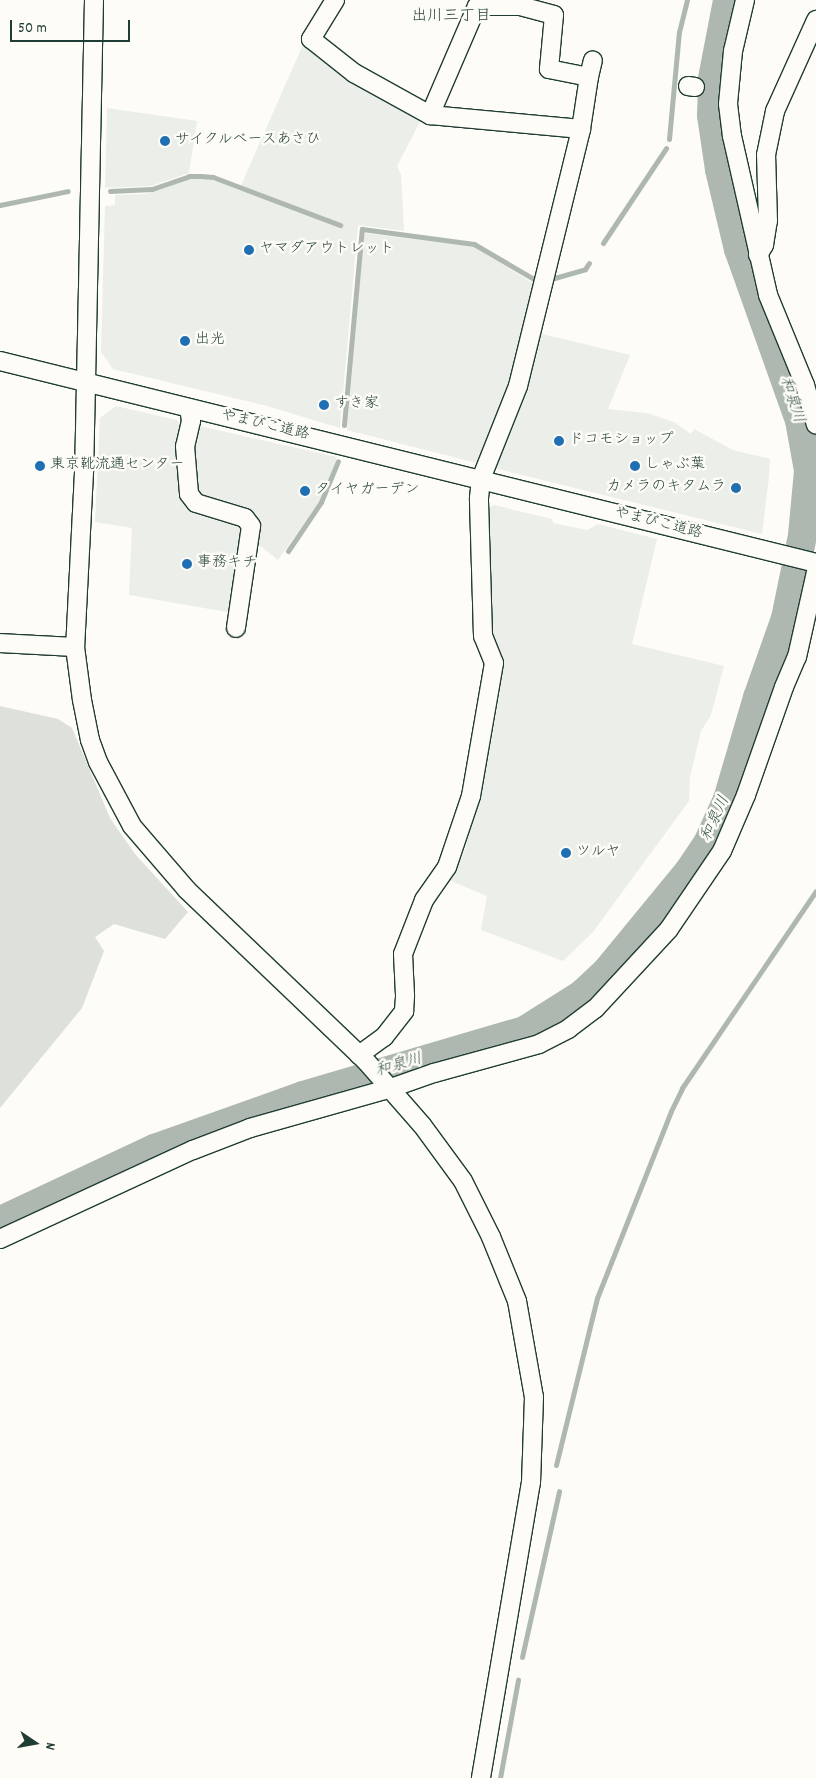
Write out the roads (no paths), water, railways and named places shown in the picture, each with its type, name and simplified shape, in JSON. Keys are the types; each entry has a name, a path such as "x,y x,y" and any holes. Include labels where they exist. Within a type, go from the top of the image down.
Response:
{"street":[{"path":"94,0 84,472 76,647 82,700 90,740 98,762 132,826 187,890 362,1058 422,1125 463,1181 492,1237 519,1306 534,1397 529,1508 481,1778"},
{"path":"335,0 311,39 354,72 430,115 581,129"},
{"path":"745,0 733,51 728,104 732,136 768,296 805,385 816,425"},
{"path":"362,1058 384,1037 404,1012 403,954 424,900 447,867 471,796 494,663 483,636 479,498 481,479 518,386 581,129 591,68 549,69 554,15 521,3 477,6 430,115"},
{"path":"758,255 764,245 768,221 766,155 776,111 816,20"},
{"name":"やまびこ道路","path":"0,361 481,479 783,555 814,565"},
{"path":"189,408 191,420 185,446 189,494 196,503 245,518 251,526 236,628"},
{"path":"0,1239 193,1150 234,1134 387,1084 539,1044 568,1029 595,1009 669,929 722,851 735,824 797,657 814,565"},
{"path":"0,643 76,647"}],"waterway":[{"path":"669,139 679,32 687,0"},
{"name":"和泉川","path":"0,1220 154,1148 303,1095 524,1030 581,994 605,972 688,871 708,841 727,799 757,697 785,618 802,535 808,470 799,420 738,249 719,169 711,115 712,78 727,0"},
{"path":"603,243 666,148"},
{"path":"110,191 152,189 189,176 213,177 340,225"},
{"path":"0,205 68,191"},
{"path":"344,425 362,229 474,244 534,279"},
{"path":"551,279 585,269 589,263"},
{"path":"288,551 321,502 338,461"},
{"path":"556,1465 597,1298 671,1111 682,1088 816,891"},
{"path":"522,1657 559,1491"},
{"path":"500,1778 518,1680"}],"place":[{"name":"サイクルベースあさひ","path":"165,141"},
{"name":"ヤマダアウトレット","path":"249,250"},
{"name":"出光","path":"185,341"},
{"name":"すき家","path":"324,405"},
{"name":"ドコモショップ","path":"559,441"},
{"name":"東京靴流通センター","path":"40,466"},
{"name":"しゃぶ葉","path":"635,466"},
{"name":"カメラのキタムラ","path":"736,488"},
{"name":"タイヤガーデン","path":"305,491"},
{"name":"事務キチ","path":"187,564"},
{"name":"ツルヤ","path":"566,853"}],"district":[{"name":"出川三丁目","path":"451,17"}]}
